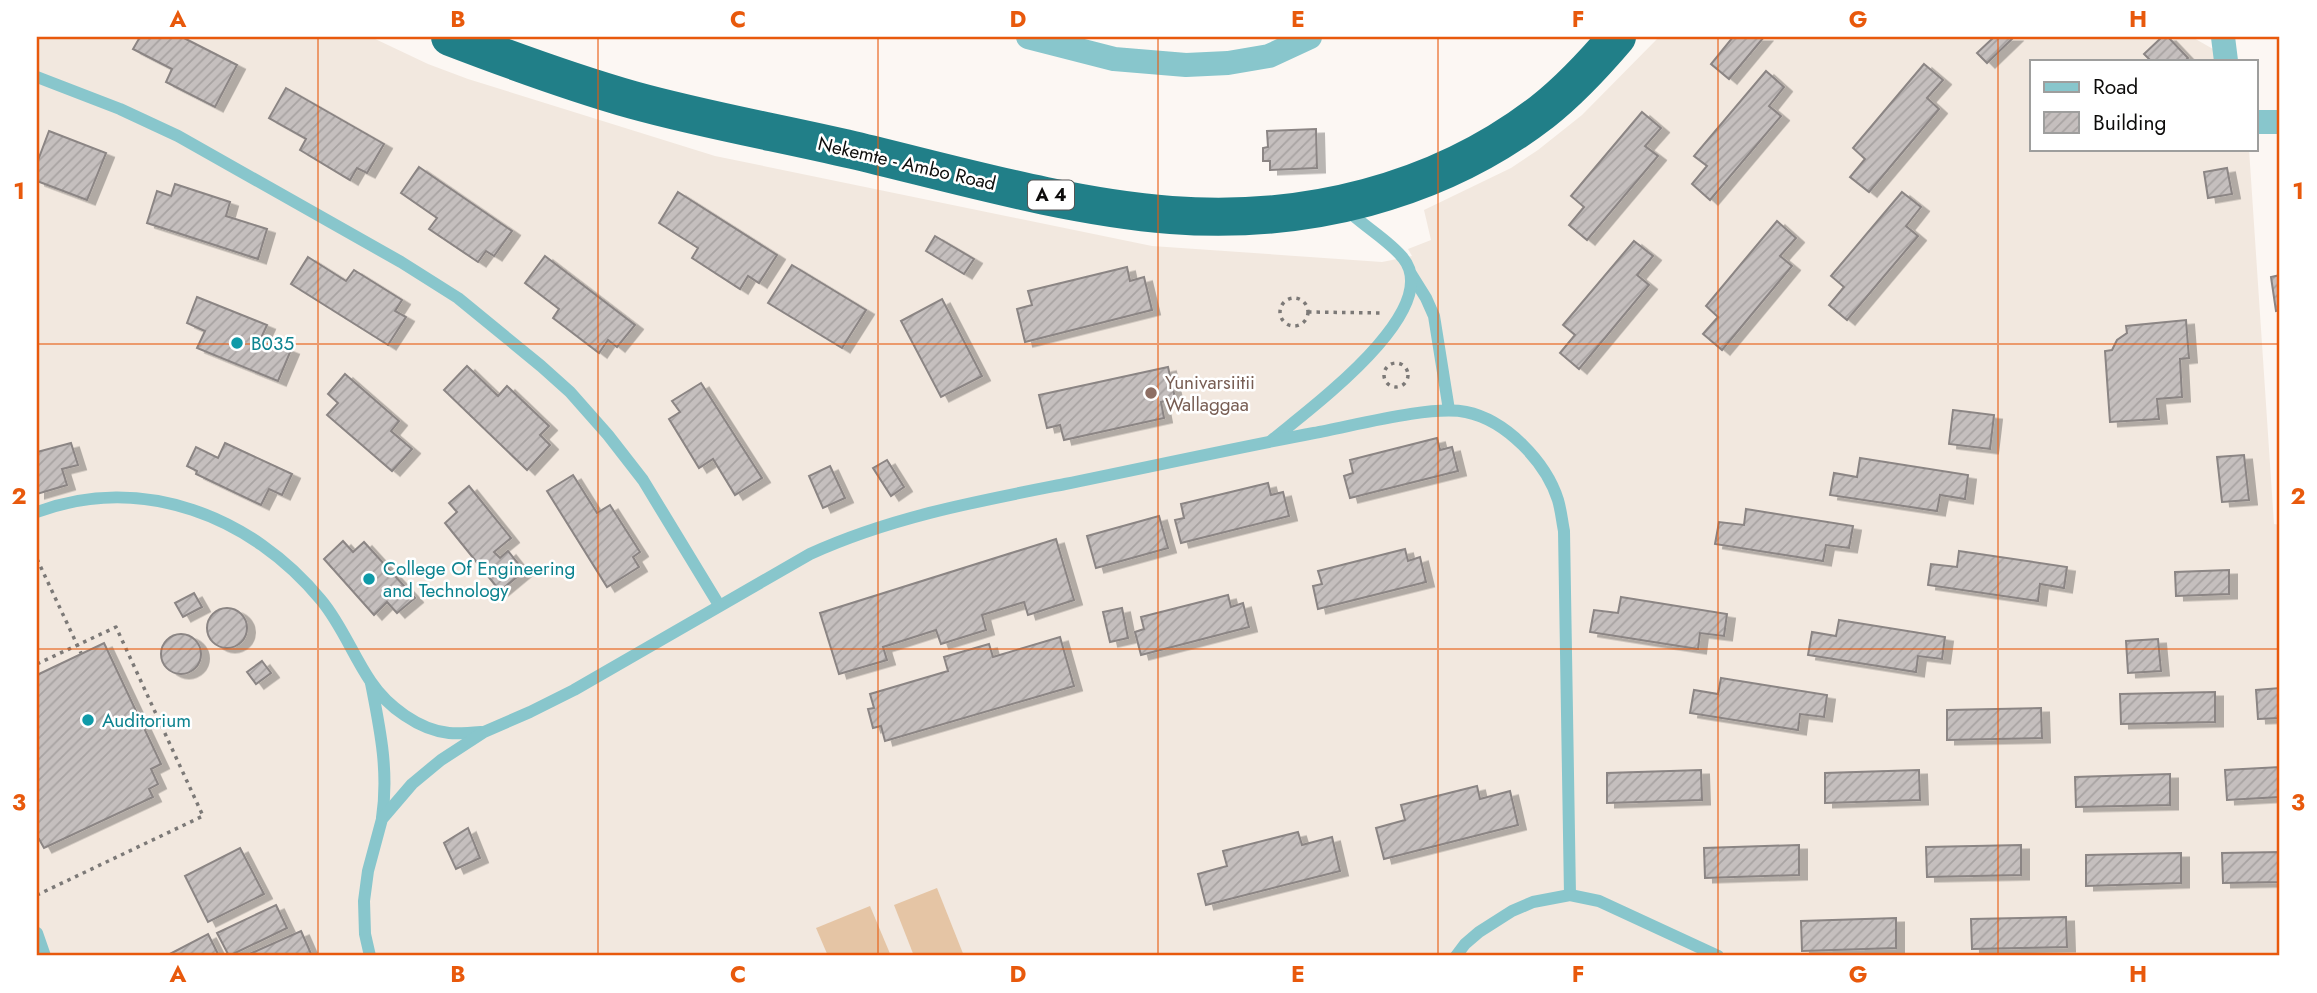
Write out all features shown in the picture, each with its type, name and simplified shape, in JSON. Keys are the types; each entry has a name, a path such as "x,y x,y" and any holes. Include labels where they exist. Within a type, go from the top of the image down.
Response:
{"highway":[{"name":"Nekemte - Ambo Road","path":"450,37 557,78 634,100 1069,199 1137,211 1203,216 1280,214 1340,204 1384,193 1436,174 1500,142 1544,111 1568,90 1617,37"}],"street":[{"path":"1028,37 1114,59 1186,65 1259,58 1310,37"},
{"path":"2223,37 2226,60"},
{"path":"2258,122 2280,122"}],"lane":[{"path":"37,78 120,109 178,136 401,262 458,298 570,392 608,435 643,480 719,605"},
{"path":"1340,204 1404,258 1426,298 1434,316 1449,410"},
{"path":"1270,441 1370,356 1401,313 1410,293 1409,271"},
{"path":"382,819 397,799 425,772 484,732 574,690 810,554 845,539 981,500 1270,441 1449,410 1480,416 1513,435 1538,464 1558,500 1564,531 1570,895"},
{"path":"37,512 86,498 124,496 149,498 188,508 230,526 272,552 302,577 331,614 371,683 387,701 422,725 450,733 484,732"},
{"path":"370,956 365,934 364,901 385,797 385,763 371,683"},
{"path":"1456,956 1479,932 1512,911 1533,902 1570,895 1599,901 1718,956"},
{"path":"37,933 46,956"}],"path":[{"path":"1295,299 1305,305 1308,312 1304,322 1293,326 1287,324 1280,314 1284,303 1295,299"},
{"path":"1308,312 1401,313"},
{"path":"1398,363 1407,369 1408,379 1405,384 1395,388 1385,382 1384,371 1387,366 1398,363"},
{"path":"37,559 81,653"},
{"path":"37,664 116,627 203,816 37,895"}],"shaded area":[{"name":"Yunivarsiitii Wallaggaa","path":"37,37 371,37 428,64 468,79 715,156 1152,246 1382,262 1412,256 1408,249 1431,240 1424,210 1511,168 1538,150 1582,115 1659,37 2192,37 2220,53 2221,60 2030,60 2030,150 2249,150 2274,524 2280,525 2280,956 37,956"},
{"path":"937,888 964,956 914,956 894,905"},
{"path":"870,906 891,956 828,956 816,928"}],"building":[{"path":"140,37 182,37 237,65 215,107 166,82 172,69 133,49"},
{"path":"1733,37 1764,37 1729,79 1711,64"},
{"path":"1994,37 2014,37 1987,63 1977,53"},
{"path":"2162,37 2168,37 2188,58 2150,60 2144,54"},
{"path":"1924,64 1943,80 1927,98 1939,109 1869,192 1850,177 1865,159 1853,148"},
{"path":"1766,71 1784,87 1769,106 1781,116 1710,200 1692,184 1707,166 1694,156"},
{"path":"286,88 384,144 367,173 357,168 350,180 300,150 306,139 269,118"},
{"path":"1642,112 1661,128 1645,146 1658,156 1587,240 1569,225 1584,207 1571,196"},
{"path":"1316,129 1317,168 1270,170 1270,161 1263,161 1263,148 1268,147 1267,131"},
{"path":"49,131 106,153 87,200 37,181 37,163"},
{"path":"419,167 512,231 494,256 486,251 478,262 429,229 437,218 401,193"},
{"path":"2227,168 2232,194 2208,198 2204,172"},
{"path":"175,184 230,202 226,216 267,229 258,259 147,223 157,191 171,196"},
{"path":"678,192 777,255 759,283 748,276 740,289 692,258 698,248 659,223"},
{"path":"1902,192 1921,207 1906,226 1918,236 1847,320 1829,305 1844,287 1831,276"},
{"path":"1777,221 1796,238 1780,256 1792,266 1722,350 1703,334 1718,317 1706,306"},
{"path":"935,236 974,259 964,274 926,251"},
{"path":"1634,241 1653,256 1637,275 1649,285 1579,369 1560,353 1575,335 1563,325"},
{"path":"545,256 635,325 617,347 608,340 599,353 553,318 559,309 525,283"},
{"path":"308,257 346,281 354,270 402,300 395,311 406,317 388,345 291,284"},
{"path":"792,265 866,310 842,348 768,303"},
{"path":"1127,267 1130,281 1144,277 1152,310 1025,342 1017,309 1032,305 1028,291"},
{"path":"2280,275 2280,310 2276,311 2271,277"},
{"name":"B035","path":"197,297 267,325 261,338 291,350 278,381 197,348 205,331 187,323"},
{"path":"942,299 982,376 941,397 901,321"},
{"path":"2186,320 2189,358 2180,359 2182,397 2157,399 2159,419 2110,422 2105,351 2112,350 2117,340 2127,333 2126,326"},
{"path":"467,366 498,396 507,386 549,426 540,435 550,445 527,470 444,390"},
{"path":"1168,367 1175,398 1161,402 1164,418 1064,440 1060,425 1047,428 1039,395"},
{"path":"345,374 399,421 391,431 412,449 392,471 327,415 338,403 328,394"},
{"path":"701,383 762,478 735,495 713,459 699,468 669,419 680,412 672,401"},
{"path":"1953,410 1994,415 1990,449 1949,444"},
{"path":"1437,438 1440,450 1452,447 1458,471 1350,498 1344,476 1353,473 1350,460"},
{"path":"71,443 78,465 62,469 67,485 37,494 37,452"},
{"path":"225,443 292,474 282,495 269,489 261,505 196,474 197,471 187,466 196,447 218,458"},
{"path":"2244,455 2249,500 2222,502 2217,457"},
{"path":"1860,458 1968,475 1965,499 1940,495 1937,511 1830,495 1834,473 1857,477"},
{"path":"887,460 904,487 891,496 873,468"},
{"path":"830,466 845,498 823,508 809,476"},
{"path":"573,475 597,513 610,505 640,552 633,557 639,567 607,587 547,491"},
{"path":"1268,483 1271,495 1283,492 1289,516 1181,543 1175,520 1184,518 1181,504"},
{"path":"469,486 511,538 494,552 500,558 508,551 524,571 500,591 445,523 457,512 449,503"},
{"path":"1746,509 1853,526 1849,548 1826,545 1823,561 1715,544 1719,522 1744,525"},
{"path":"1159,516 1168,548 1096,568 1087,536"},
{"path":"1056,539 1074,600 1028,615 1024,602 982,615 986,630 941,644 936,630 883,647 887,660 839,674 820,613"},
{"name":"College Of Engineering and Technology","path":"343,541 353,552 364,542 415,598 397,613 387,602 374,615 324,559"},
{"path":"1405,549 1408,561 1420,557 1426,582 1318,609 1313,586 1322,584 1318,571"},
{"path":"1959,551 2067,567 2064,588 2040,584 2038,601 1928,585 1931,564 1957,567"},
{"path":"2229,570 2229,594 2176,596 2175,572"},
{"path":"194,593 202,607 183,617 175,603"},
{"path":"1228,595 1231,607 1243,603 1249,627 1141,655 1135,632 1144,629 1141,617"},
{"path":"1621,597 1727,614 1724,636 1700,633 1698,649 1590,632 1594,610 1618,613"},
{"path":"227,608 241,614 247,628 241,642 227,648 213,642 207,628 213,614"},
{"path":"1122,608 1128,638 1110,642 1103,612"},
{"path":"1839,620 1945,637 1942,659 1918,656 1916,672 1808,655 1812,632 1836,636"},
{"path":"181,634 195,640 201,654 195,668 181,674 167,668 161,654 167,640"},
{"path":"1060,637 1074,686 885,741 881,726 873,728 868,709 874,708 870,694 948,671 944,657 989,644 993,657"},
{"path":"2158,639 2161,671 2128,673 2126,641"},
{"name":"Auditorium","path":"104,643 161,764 151,769 158,784 149,789 153,797 44,848 39,839 37,840 37,675"},
{"path":"262,661 271,673 256,684 247,672"},
{"path":"1721,678 1827,695 1824,717 1800,714 1798,730 1690,713 1694,690 1718,694"},
{"path":"2280,688 2280,718 2258,719 2256,690"},
{"path":"2215,692 2215,722 2121,724 2120,694"},
{"path":"2041,708 2042,738 1947,740 1947,710"},
{"path":"2280,767 2280,797 2227,800 2225,770"},
{"path":"1701,770 1702,800 1607,803 1607,773"},
{"path":"1919,770 1920,800 1825,803 1825,773"},
{"path":"2170,774 2170,805 2076,807 2075,777"},
{"path":"1477,786 1480,799 1510,791 1518,825 1384,859 1376,828 1405,820 1401,805"},
{"path":"468,828 480,858 456,869 444,843"},
{"path":"1298,832 1302,845 1332,837 1340,871 1206,905 1198,874 1227,866 1223,851"},
{"path":"1799,845 1799,875 1705,878 1704,848"},
{"path":"2021,845 2021,875 1927,877 1926,847"},
{"path":"240,848 264,894 208,922 185,876"},
{"path":"2280,852 2280,882 2223,883 2222,853"},
{"path":"2181,853 2181,883 2086,886 2086,855"},
{"path":"276,905 287,928 229,956 217,933"},
{"path":"2066,917 2067,947 1972,949 1971,919"},
{"path":"1896,918 1896,948 1802,951 1801,921"},
{"path":"301,931 312,956 245,956"},
{"path":"208,934 219,956 166,956"}],"place":[{"name":"B035","path":"237,343"},
{"name":"Yunivarsiitii Wallaggaa","path":"1151,393"},
{"name":"College Of Engineering and Technology","path":"369,579"},
{"name":"Auditorium","path":"88,720"}]}
